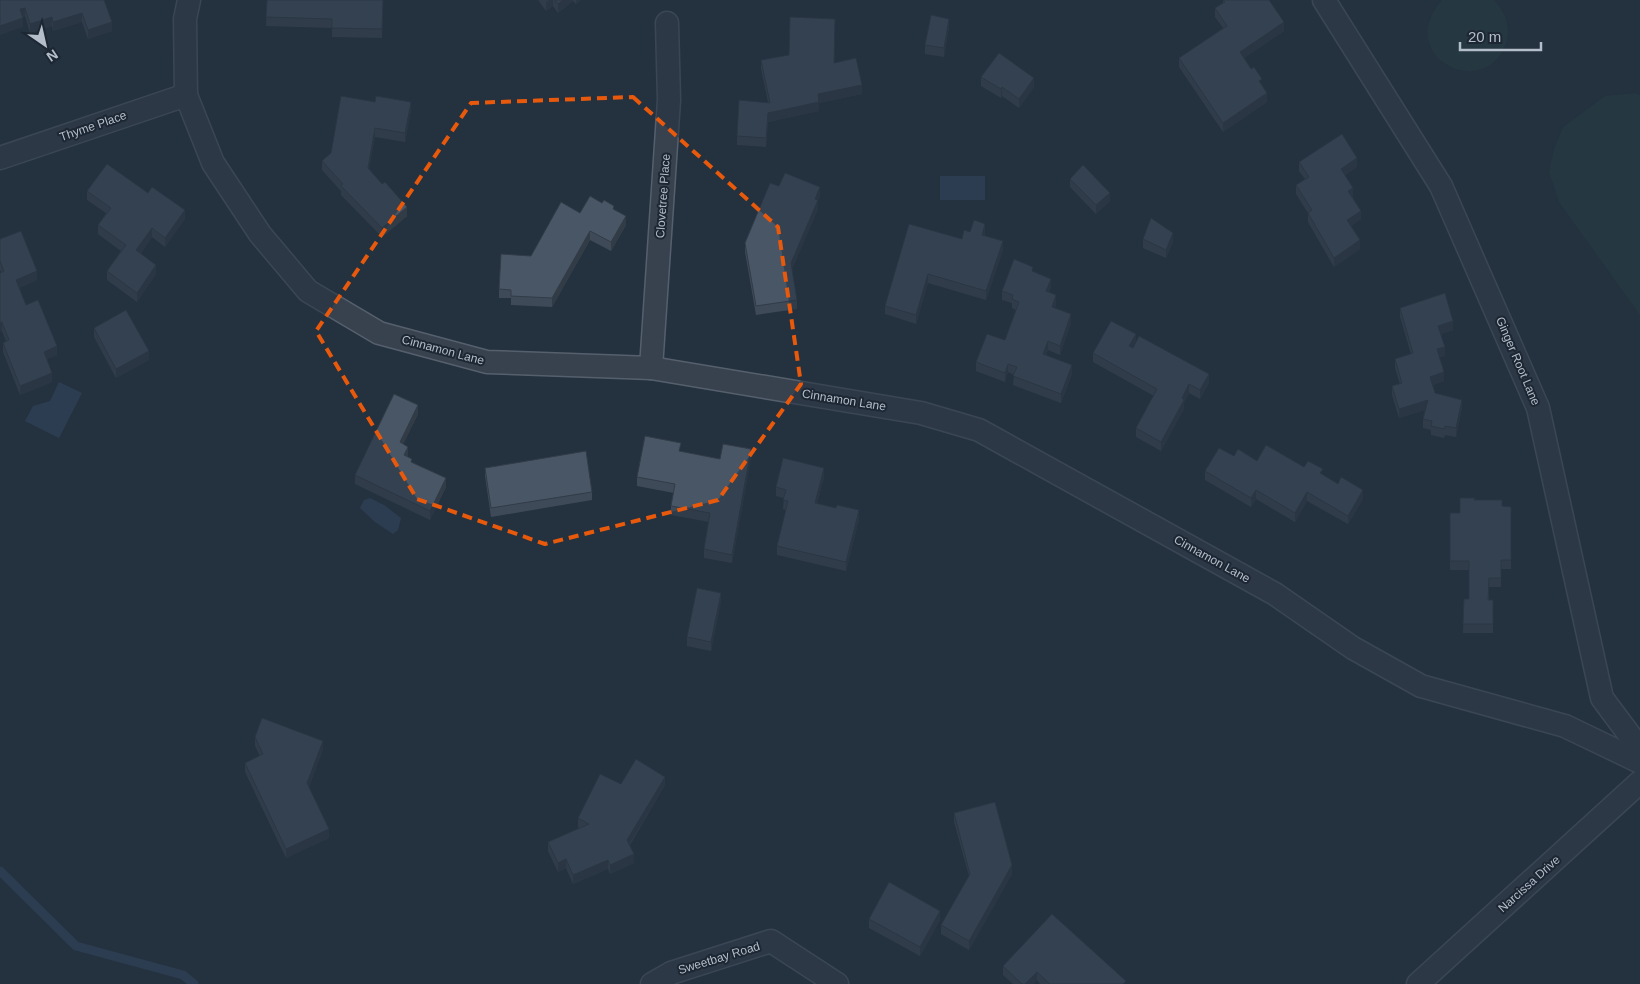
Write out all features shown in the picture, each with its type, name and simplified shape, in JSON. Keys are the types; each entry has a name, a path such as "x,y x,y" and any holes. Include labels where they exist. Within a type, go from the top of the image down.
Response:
{"street":[{"name":"Cinnamon Lane","path":"189,0 185,19 186,95 213,163 260,234 308,291 378,333 487,362 651,368 921,413 979,430 1275,594 1353,648 1421,686 1565,726 1640,762"},
{"name":"Ginger Root Lane","path":"1324,0 1441,186 1538,408 1602,698 1640,749"},
{"name":"Clovetree Place","path":"651,368 669,100 667,24"},
{"name":"Thyme Place","path":"0,158 186,95"},
{"name":"Narcissa Drive","path":"1418,984 1640,782"},
{"name":"Sweetbay Road","path":"652,984 671,973 771,941 837,984"}],"highlighted area":[{"path":"633,97 778,227 801,384 718,500 545,544 417,499 316,331 471,103"}],"green space":[{"path":"1442,0 1494,0 1505,16 1508,33 1505,46 1494,62 1479,70 1462,70 1446,65 1434,54 1428,39 1430,20"},
{"path":"1635,93 1640,95 1640,315 1559,202 1549,172 1554,149 1563,127 1605,96"}],"water":[{"path":"940,176 985,176 985,200 940,200"},
{"path":"59,382 82,393 59,438 25,421 33,406 50,401"},
{"path":"370,498 384,505 401,518 398,530 393,534 375,522 360,508 364,500"}],"building":[{"path":"0,0 104,0 112,22 88,30 82,13 53,22 52,17 30,24 25,8 20,9 23,18 0,26"},
{"path":"267,0 383,0 382,29 332,28 332,19 266,17"},
{"path":"555,0 563,0 558,4"},
{"path":"1223,0 1269,0 1284,22 1240,52 1251,69 1254,67 1262,79 1259,81 1267,93 1223,123 1179,58 1227,26 1215,8 1225,2"},
{"path":"931,15 949,19 944,48 925,45"},
{"path":"790,17 835,19 834,63 856,58 862,85 818,94 819,102 768,113 766,138 737,136 739,100 770,103 761,60 789,55"},
{"path":"999,53 1034,78 1019,99 1002,87 1001,89 981,77"},
{"path":"341,96 375,102 376,96 411,102 405,133 375,128 368,168 382,184 385,182 407,207 382,228 341,186 343,184 322,161 331,153"},
{"path":"1342,134 1357,158 1341,169 1353,188 1348,191 1361,211 1347,220 1360,240 1334,258 1308,213 1312,210 1296,185 1309,177 1299,162"},
{"path":"107,164 148,193 152,187 185,210 165,238 152,228 136,250 156,265 137,293 107,271 126,245 98,225 111,208 87,191"},
{"path":"1083,165 1110,193 1096,205 1070,179"},
{"path":"785,173 820,187 815,199 818,200 791,263 797,300 756,306 745,243 770,183 779,186"},
{"path":"590,196 602,203 604,200 614,206 613,209 626,216 611,242 590,231 552,298 511,296 511,290 499,289 501,254 531,256 561,202 580,213"},
{"path":"1151,218 1173,233 1166,250 1143,239"},
{"path":"974,220 985,224 982,235 1003,241 986,291 928,274 916,315 885,306 909,224 962,239 964,230 970,232"},
{"path":"21,231 37,271 16,280 26,305 38,300 57,346 44,352 52,373 20,386 3,343 9,340 2,322 0,323 0,273 4,271 0,261 0,239"},
{"path":"1014,259 1033,267 1032,271 1051,279 1046,291 1056,295 1052,307 1071,314 1060,346 1048,341 1043,354 1072,365 1061,394 1013,376 1017,367 1008,364 1005,373 976,362 987,334 1005,340 1019,302 1012,299 1013,295 1002,291"},
{"path":"1445,293 1453,321 1438,326 1445,347 1437,349 1444,372 1430,377 1435,393 1462,400 1456,428 1445,426 1444,429 1431,426 1432,421 1423,419 1428,400 1399,409 1392,386 1402,383 1395,359 1413,353 1400,308"},
{"path":"126,310 149,351 116,369 94,328"},
{"path":"1111,321 1136,334 1129,346 1133,348 1139,336 1209,374 1200,390 1189,384 1182,398 1184,400 1161,442 1136,428 1157,389 1093,353"},
{"path":"394,394 418,405 400,442 408,447 404,455 412,459 411,462 446,478 430,511 355,475"},
{"path":"645,436 681,443 679,451 720,459 723,444 751,449 732,555 704,549 710,513 671,506 675,484 637,477"},
{"path":"1266,445 1304,467 1308,461 1323,469 1320,473 1338,484 1341,477 1363,490 1348,516 1307,492 1295,513 1256,490 1251,498 1205,471 1219,448 1234,456 1238,449 1257,461"},
{"path":"586,451 592,492 491,508 485,468"},
{"path":"783,458 824,468 815,503 836,508 837,505 859,510 846,562 777,546 788,501 783,500 786,490 776,487"},
{"path":"1460,498 1502,500 1502,506 1511,507 1511,560 1501,560 1501,578 1489,578 1488,600 1493,600 1493,624 1463,624 1464,599 1469,599 1469,561 1450,561 1450,513 1460,513"},
{"path":"697,588 721,593 711,642 687,637"},
{"path":"262,718 323,741 307,783 329,829 286,849 245,763 263,754 255,737"},
{"path":"636,759 665,777 627,840 634,854 610,865 608,860 573,875 566,859 558,863 548,842 589,824 578,818 600,774 621,784"},
{"path":"995,802 1012,865 969,941 941,925 970,874 954,813"},
{"path":"889,882 940,911 920,947 869,919"},
{"path":"1052,914 1126,981 1123,984 1050,984 1037,972 1025,984 1022,984 1003,966"}],"waterway":[{"path":"0,871 76,946 183,975 194,984"}]}
